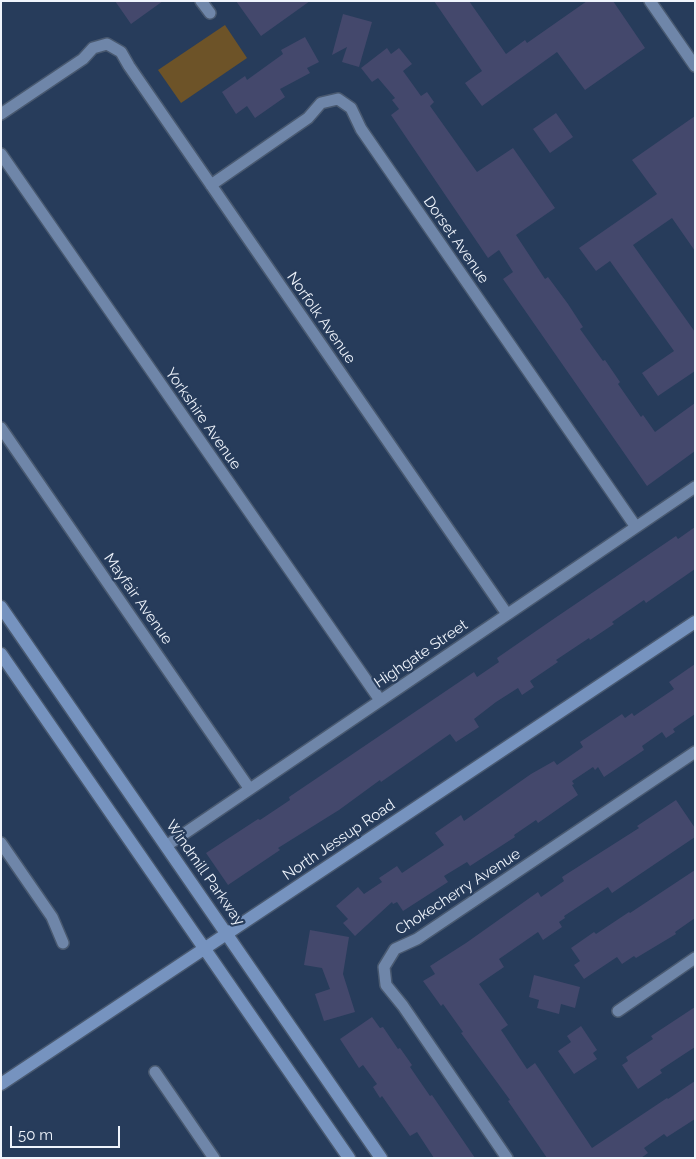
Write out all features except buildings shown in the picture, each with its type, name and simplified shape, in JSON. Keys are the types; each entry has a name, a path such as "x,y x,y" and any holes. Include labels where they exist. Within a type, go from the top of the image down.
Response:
{"main road":[{"name":"Windmill Parkway","path":"1,607 381,1158"},
{"name":"North Jessup Road","path":"1,1084 695,622"},
{"path":"1,654 349,1158"}],"street":[{"path":"201,1 210,13"},
{"path":"650,1 695,66"},
{"name":"Norfolk Avenue","path":"1,114 82,60 93,48 107,44 121,52 507,614"},
{"name":"Dorset Avenue","path":"211,185 308,118 321,103 338,99 351,108 361,129 636,527"},
{"name":"Yorkshire Avenue","path":"1,154 380,700"},
{"name":"Mayfair Avenue","path":"1,428 249,788"},
{"name":"Highgate Street","path":"166,846 249,788 695,488"},
{"name":"Chokecherry Avenue","path":"507,1158 403,1006 386,986 384,967 395,950 417,939 695,752"},
{"path":"1,843 52,917 63,943"},
{"path":"618,1011 695,958"},
{"path":"155,1072 214,1158"}],"shaded area":[{"path":"225,25 247,58 181,103 158,70"}]}
